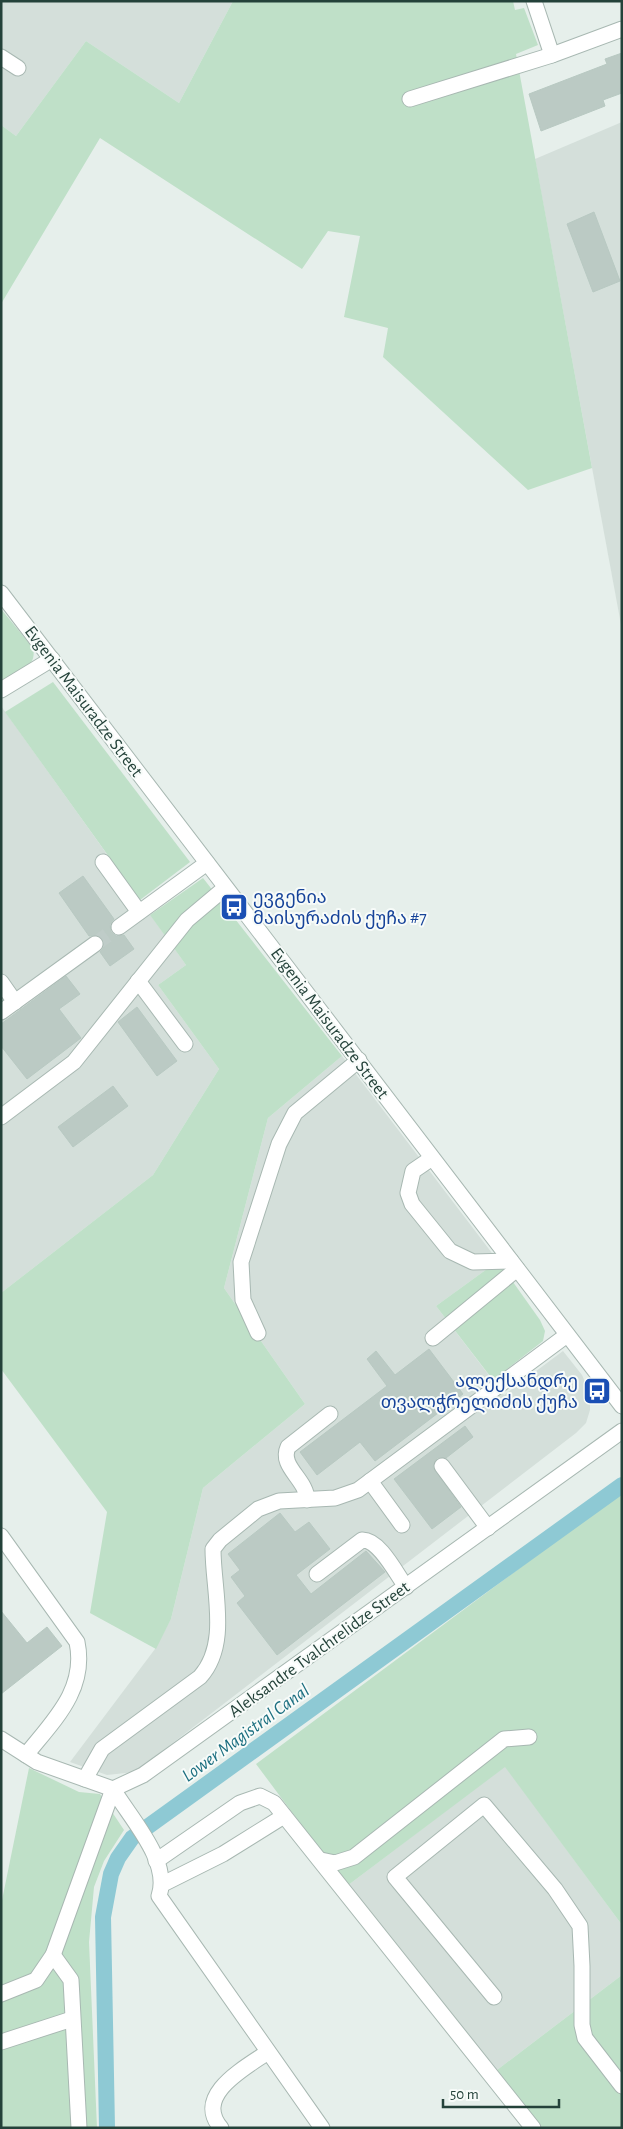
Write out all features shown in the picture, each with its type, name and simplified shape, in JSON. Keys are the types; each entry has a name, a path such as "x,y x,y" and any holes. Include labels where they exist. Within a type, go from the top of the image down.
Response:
{"street":[{"path":"534,1 552,55"},
{"path":"410,99 552,55 622,29"},
{"path":"1,57 18,68"},
{"name":"Evgenia Maisuradze Street","path":"1,593 622,1406"},
{"path":"1,690 52,659"},
{"path":"103,862 139,912"},
{"path":"119,926 207,863"},
{"path":"1,1117 74,1062 187,920 226,888"},
{"path":"1,1012 95,944"},
{"path":"138,981 185,1044"},
{"path":"1,982 16,1002"},
{"path":"258,1333 243,1300 241,1262 279,1144 295,1112 359,1060"},
{"path":"432,1158 413,1172 408,1193 412,1204 450,1251 473,1262 514,1265"},
{"path":"433,1338 514,1265"},
{"path":"85,1779 102,1749 200,1677 210,1666 218,1637 213,1549 220,1540 258,1509 278,1502 336,1498 358,1490 567,1335"},
{"path":"307,1500 306,1488 286,1461 285,1454 288,1447 330,1414"},
{"name":"Aleksandre Tvalchrelidze Street","path":"113,1789 143,1775 622,1431"},
{"path":"442,1466 488,1528"},
{"path":"370,1481 402,1525"},
{"path":"1,1536 77,1642 80,1659 76,1683 61,1713 26,1754"},
{"path":"317,1574 362,1540 369,1540 376,1544 406,1587"},
{"path":"321,1860 335,1862 354,1857 504,1740 529,1737"},
{"path":"1,1738 37,1762 113,1789 129,1815 147,1838 163,1884 159,1896 322,2128"},
{"path":"1,1994 36,1980 54,1955 113,1789"},
{"path":"156,1861 240,1803 260,1796 274,1803 533,2128"},
{"path":"494,1997 395,1877 484,1806 555,1890 580,1926 582,2025 585,2038 622,2086"},
{"path":"163,1884 223,1854 284,1816"},
{"path":"54,1955 71,1980 79,2128"},
{"path":"1,2042 72,2019"},
{"path":"221,2128 213,2115 213,2106 221,2085 268,2052"}],"shaded area":[{"path":"1,1 233,1 179,103 86,41 16,136 1,125"},
{"path":"622,122 622,630 535,159"},
{"path":"1,706 186,965 158,985 219,1069 153,1175 1,1293"},
{"path":"342,1056 498,1261 436,1306 504,1395 563,1351 582,1375 590,1393 590,1410 586,1423 576,1433 135,1772 107,1775 70,1762 155,1649 171,1619 203,1488 305,1404 224,1288 268,1118"},
{"path":"505,1766 622,1925 622,1975 497,2070 347,1886"}],"green space":[{"path":"233,1 513,1 515,10 524,8 538,45 516,54 592,468 528,490 383,357 388,328 344,317 360,236 328,231 302,269 100,138 1,304 1,125 16,136 86,41 179,103"},
{"path":"1,609 33,648 34,655 29,666 19,674 1,683"},
{"path":"53,682 190,862 140,900 5,712"},
{"path":"203,878 342,1056 268,1118 224,1288 305,1404 203,1488 171,1619 156,1649 90,1613 107,1512 1,1369 1,1293 153,1175 219,1069 158,985 186,965 150,915"},
{"path":"498,1261 540,1320 545,1331 543,1341 493,1380 436,1306"},
{"path":"622,1492 622,1925 505,1767 347,1886 256,1764"},
{"path":"29,1768 79,1792 100,1794 124,1830 104,1861 94,1887 89,1942 97,2128 1,2128 1,1905"},
{"path":"622,1975 622,2128 542,2128 497,2070"}],"building":[{"path":"622,53 622,93 603,100 605,106 541,131 529,94 607,64 605,59"},
{"path":"594,212 620,281 593,292 567,224"},
{"path":"83,876 114,919 110,924 111,932 116,936 124,935 134,949 110,966 100,952 104,947 103,939 98,935 89,936 59,893"},
{"path":"66,976 80,994 59,1009 81,1038 27,1079 1,1046 1,1024"},
{"path":"137,1007 177,1061 157,1076 118,1022"},
{"path":"113,1086 128,1106 73,1147 58,1127"},
{"path":"429,1349 463,1394 375,1461 360,1442 317,1475 300,1452 387,1386 367,1359 376,1351 395,1375"},
{"path":"465,1426 473,1437 446,1458 437,1458 433,1467 461,1507 432,1529 394,1479"},
{"path":"280,1513 295,1532 309,1522 330,1549 296,1575 311,1594 366,1551 385,1572 277,1655 237,1603 245,1596 231,1577 240,1570 228,1554"},
{"path":"1,1611 27,1643 47,1627 62,1646 1,1694"}],"waterway":[{"name":"Lower Magistral Canal","path":"107,2128 103,1917 111,1874 118,1858 132,1838 622,1485"}],"tunnel":[{"path":"95,944 119,927"}],"place":[{"name":"ევგენია მაისურაძის ქუჩა #7","path":"234,907"},
{"name":"ალექსანდრე თვალჭრელიძის ქუჩა","path":"597,1391"}]}
